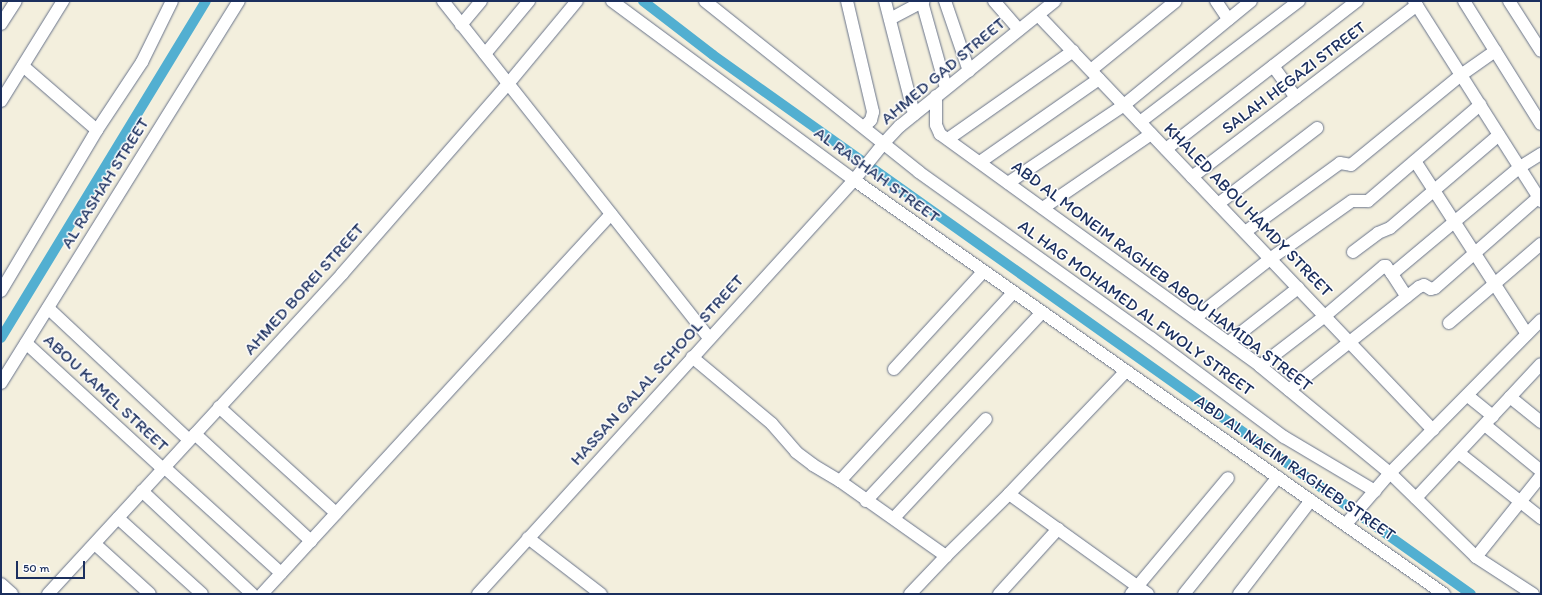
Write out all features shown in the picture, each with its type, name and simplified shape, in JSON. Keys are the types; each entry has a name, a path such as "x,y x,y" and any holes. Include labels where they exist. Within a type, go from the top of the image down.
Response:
{"street":[{"path":"1,24 16,1"},
{"path":"1,100 63,1"},
{"name":"AL RASHAH STREET","path":"1,291 97,130 142,62 172,1"},
{"name":"AL RASHAH STREET","path":"1,383 239,1"},
{"path":"443,1 709,338"},
{"path":"461,25 481,1"},
{"path":"484,54 529,1"},
{"name":"AHMED BOREI STREET","path":"48,594 342,274 508,84 577,1"},
{"name":"AL RASHAH STREET","path":"612,1 854,180 1126,371"},
{"name":"AL HAG MOHAMED AL FWOLY STREET","path":"705,1 919,172 1158,343 1284,437 1373,494"},
{"path":"847,1 873,112 871,120 864,127"},
{"path":"885,1 914,114"},
{"path":"945,1 969,70"},
{"path":"994,1 1019,30"},
{"path":"980,162 1095,75 1176,1"},
{"path":"1216,1 1228,19"},
{"path":"1008,183 1124,105 1251,1"},
{"path":"1140,122 1300,1"},
{"path":"1166,149 1357,1"},
{"path":"1464,1 1541,124"},
{"path":"1510,1 1541,51"},
{"path":"890,20 923,2 946,88"},
{"name":"AHMED GAD STREET","path":"862,169 883,144 914,114 1038,15 1049,3"},
{"path":"1289,390 1423,285 1434,289 1540,199 1416,3"},
{"name":"SALAH HEGAZI STREET","path":"1192,177 1296,98 1416,3"},
{"name":"KHALED ABOU HAMDY STREET","path":"1038,15 1433,430"},
{"path":"948,139 1073,51"},
{"path":"1245,232 1340,163 1351,165 1461,75 1495,51"},
{"path":"23,66 97,130"},
{"path":"1273,66 1296,98"},
{"name":"ABD AL MONEIM RAGHEB ABOU HAMIDA STREET","path":"936,96 936,128 948,139 1260,366 1390,473 1476,556 1532,594"},
{"path":"1195,318 1270,259 1352,201 1368,201 1480,105"},
{"path":"1218,204 1317,128"},
{"path":"1043,208 1151,134"},
{"path":"1353,252 1374,235 1390,228 1499,135"},
{"path":"1392,274 1520,167 1541,154"},
{"path":"1415,161 1527,334"},
{"name":"HASSAN GALAL SCHOOL STREET","path":"478,594 854,180 862,169"},
{"path":"262,594 611,214"},
{"path":"1449,323 1541,244"},
{"path":"1260,366 1325,316 1384,266 1386,266 1392,274 1406,297"},
{"path":"894,369 983,272"},
{"path":"1229,342 1298,288"},
{"path":"840,481 1013,293"},
{"path":"48,308 311,541"},
{"path":"866,501 1042,312"},
{"path":"1346,524 1390,473 1468,396 1541,320"},
{"name":"ABOU KAMEL STREET","path":"26,343 281,573"},
{"path":"692,358 772,424 796,452 813,465 840,481 866,501 894,518 946,556"},
{"path":"1416,498 1540,367"},
{"path":"910,594 1009,494 1126,371"},
{"name":"ABD AL NAEIM RAGHEB STREET","path":"1126,371 1346,524 1426,589 1444,594"},
{"path":"1468,396 1489,420 1541,471"},
{"path":"1510,397 1541,422"},
{"path":"219,407 336,513"},
{"path":"894,518 986,419"},
{"path":"1459,453 1541,518"},
{"path":"1476,556 1541,476"},
{"path":"1184,594 1278,477"},
{"path":"1134,590 1228,478"},
{"path":"142,491 252,594"},
{"path":"1009,494 1058,529 1134,590 1148,594"},
{"path":"1239,594 1311,500"},
{"path":"118,518 202,594"},
{"path":"999,594 1058,529"},
{"path":"528,538 601,594"},
{"path":"95,544 150,594"},
{"path":"1,584 12,594"}],"waterway":[{"path":"1,338 206,1"},
{"path":"643,1 713,55 1471,594"}]}
